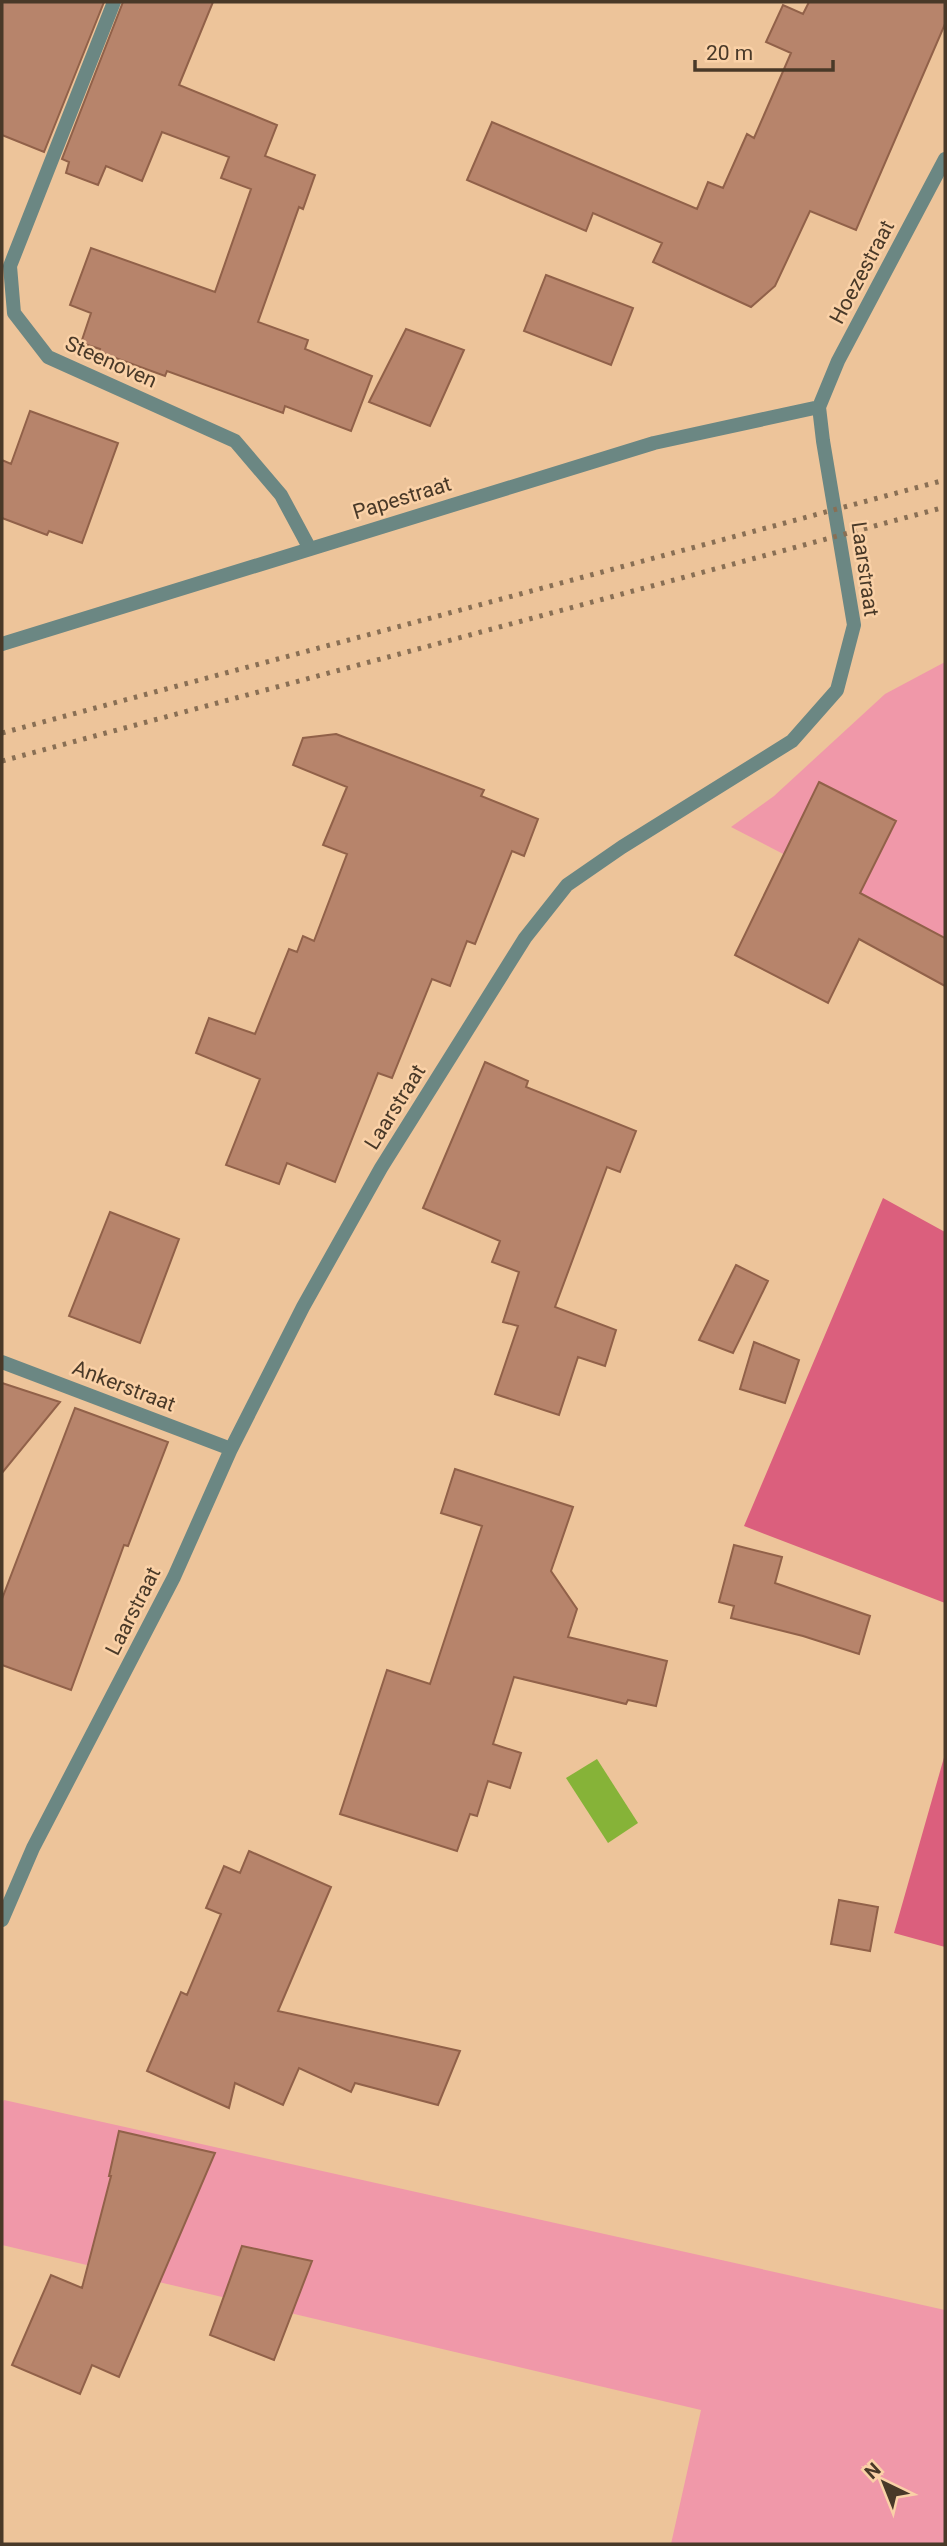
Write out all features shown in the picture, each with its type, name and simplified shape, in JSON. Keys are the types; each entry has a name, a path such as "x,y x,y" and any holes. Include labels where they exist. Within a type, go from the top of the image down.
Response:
{"street":[{"name":"Steenoven","path":"114,2 10,266 14,313 48,357 235,441 281,495 310,549"},
{"name":"Hoezestraat","path":"819,407 838,361 945,159"},
{"name":"Papestraat","path":"2,644 654,443 819,407"},
{"name":"Laarstraat","path":"2,1920 33,1848 174,1577 231,1449 303,1307 381,1168 525,938 568,885 622,846 792,741 837,690 854,625 819,407"},
{"name":"Ankerstraat","path":"2,1363 231,1449"}],"shaded area":[{"path":"945,662 945,938 731,827 774,796 885,694"},
{"path":"883,1198 945,1232 945,1603 744,1526"},
{"path":"945,1754 945,1947 894,1933"},
{"path":"597,1759 638,1823 608,1843 566,1778"},
{"path":"4,2100 945,2310 945,2544 671,2544 701,2410 2,2245"}],"building":[{"path":"2,2 104,2 44,152 2,135"},
{"path":"123,2 213,2 179,85 277,125 265,156 315,175 303,209 299,207 258,322 308,340 305,349 372,376 351,431 285,406 283,413 167,371 165,376 81,343 91,313 70,305 91,248 215,292 251,189 221,178 229,157 162,132 142,181 106,166 98,185 66,173 69,162 62,159"},
{"path":"809,2 945,2 945,24 856,230 810,211 775,286 751,307 653,262 662,243 593,213 586,231 467,180 492,122 697,209 708,182 723,188 747,134 754,138 791,53 766,42 783,5 803,14"},
{"path":"546,275 633,308 611,365 524,331"},
{"path":"406,329 464,350 430,426 369,402"},
{"path":"30,411 118,443 82,543 49,531 47,535 2,518 2,460 11,464"},
{"path":"336,734 484,790 481,796 538,819 524,856 512,851 475,944 467,941 450,986 432,979 392,1078 378,1073 335,1182 287,1163 279,1184 226,1165 260,1079 196,1053 209,1018 255,1034 289,949 297,952 303,936 314,941 347,854 323,845 347,787 293,765 303,738"},
{"path":"819,782 896,821 860,893 945,938 945,986 859,939 828,1003 735,955"},
{"path":"485,1062 528,1081 526,1087 636,1131 620,1172 607,1167 555,1307 616,1330 605,1366 578,1357 559,1415 495,1394 518,1326 503,1322 519,1272 492,1262 500,1241 423,1208"},
{"path":"110,1212 179,1239 140,1343 69,1316"},
{"path":"736,1265 768,1281 733,1353 699,1340"},
{"path":"754,1342 799,1360 785,1403 740,1389"},
{"path":"2,1383 60,1402 2,1473"},
{"path":"75,1408 168,1442 128,1546 124,1545 71,1690 2,1665 2,1599"},
{"path":"455,1469 573,1507 551,1571 577,1609 568,1637 667,1661 656,1706 628,1700 626,1704 514,1677 493,1744 521,1753 510,1788 488,1781 477,1816 470,1814 457,1851 340,1814 387,1670 430,1684 482,1526 441,1513"},
{"path":"734,1545 782,1557 775,1583 870,1616 859,1654 803,1636 731,1618 734,1606 719,1602"},
{"path":"249,1851 331,1887 278,2011 460,2051 438,2105 355,2083 351,2092 299,2068 283,2105 235,2083 229,2108 147,2071 181,1992 187,1995 221,1914 206,1908 224,1866 240,1873"},
{"path":"839,1900 878,1907 870,1951 831,1944"},
{"path":"119,2131 215,2153 119,2377 92,2365 80,2394 12,2365 51,2275 82,2288 111,2176"},
{"path":"242,2246 312,2261 274,2360 210,2335"}],"railway":[{"path":"2,733 945,480"},
{"path":"2,761 945,507"}]}
